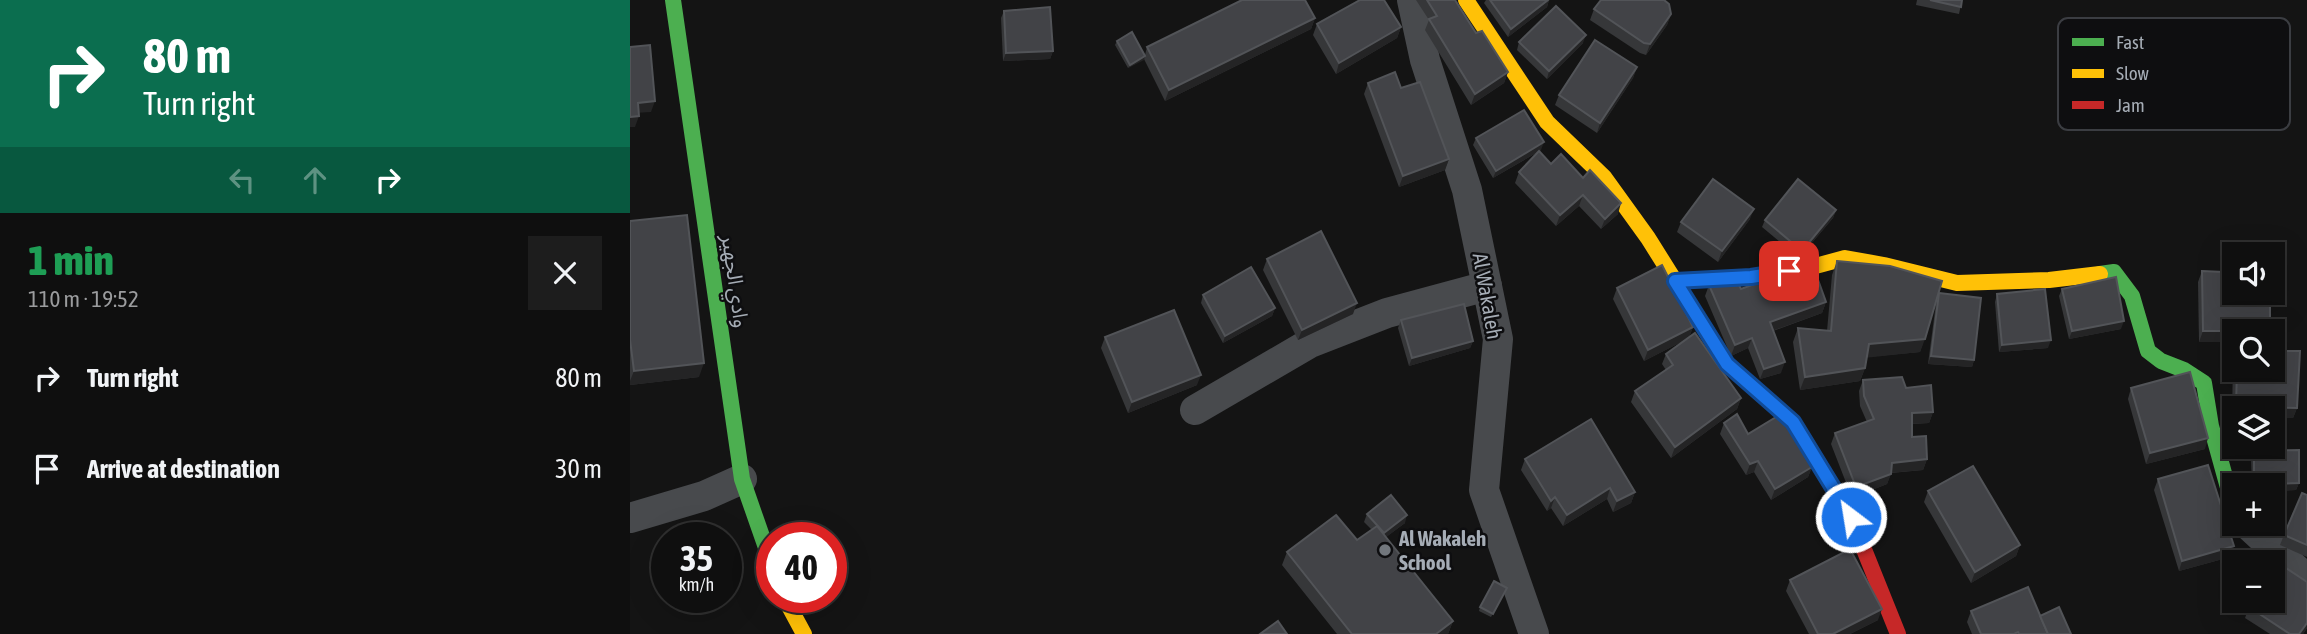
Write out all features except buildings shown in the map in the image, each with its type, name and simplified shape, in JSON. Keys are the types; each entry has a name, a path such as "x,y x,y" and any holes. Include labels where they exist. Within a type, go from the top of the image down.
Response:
{"street":[{"name":"وادي الجهير","path":"673,0 742,479 757,522"},
{"name":"Al Wakaleh","path":"1412,0 1425,60 1467,190 1498,339 1484,490 1534,634"},
{"path":"1466,0 1547,122 1604,177 1648,238 1727,364 1793,422 1851,517 1899,634"},
{"path":"1675,281 1751,277 1808,268 1845,258 1957,283 2049,281 2114,272 2132,296 2148,351 2161,361 2184,370 2203,383 2224,473"},
{"path":"1195,410 1310,344 1387,313 1487,286"},
{"path":"630,517 704,496 742,479"},
{"path":"2260,536 2307,576"},
{"path":"793,613 804,634"}],"traffic: fast":[{"path":"673,0 742,479 757,522"},
{"path":"2100,274 2114,272 2132,296 2148,351 2161,361 2184,370 2204,383 2211,426 2224,473"}],"traffic: slow":[{"path":"1466,0 1547,122 1604,177 1648,238 1727,364 1793,422 1808,446"},
{"path":"1675,281 1751,277 1808,268 1845,258 1957,283 2049,280 2100,274"},
{"path":"793,613 804,634"}],"traffic: jam":[{"path":"1808,446 1851,517 1898,634"}],"place":[{"name":"Al Wakaleh School","path":"1385,550"}],"route":[{"path":"1789,271 1751,277 1675,281 1727,364 1793,422 1851,517"}]}
